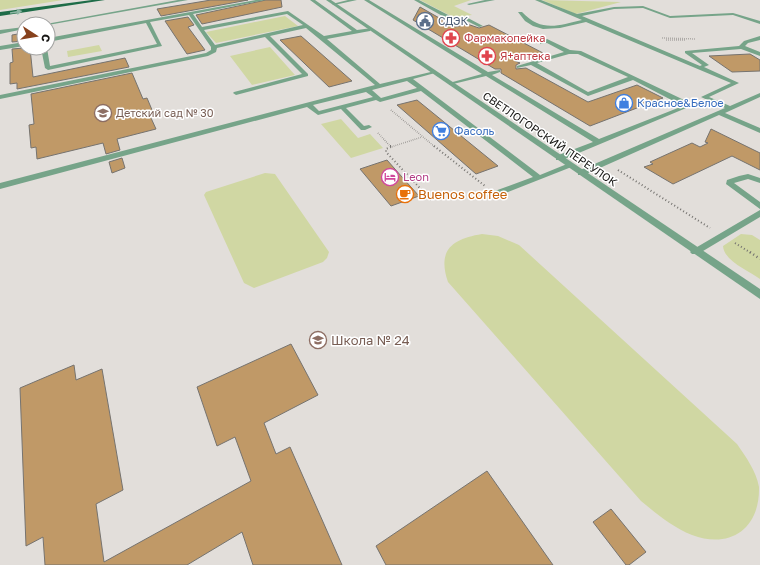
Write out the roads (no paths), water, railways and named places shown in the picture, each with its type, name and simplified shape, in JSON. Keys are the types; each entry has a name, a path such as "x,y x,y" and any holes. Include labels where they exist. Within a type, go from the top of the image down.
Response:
{"main road":[{"path":"32,9 74,0"},
{"path":"0,14 103,0"}],"street":[{"name":"СВЕТЛОГОРСКИЙ ПЕРЕУЛОК","path":"331,2 760,295"}],"lane":[{"path":"56,23 186,0"},
{"path":"56,38 263,0"},
{"path":"312,0 355,31"},
{"path":"331,2 355,0"},
{"path":"366,0 598,142"},
{"path":"416,0 455,21 466,18 481,26"},
{"path":"469,4 492,0"},
{"path":"537,0 736,83 704,97 730,108"},
{"path":"576,16 614,8 644,7 670,18 733,14 760,23"},
{"path":"201,29 288,12 323,38 380,87"},
{"path":"520,13 531,25 551,29 587,20"},
{"path":"190,14 214,47"},
{"path":"46,56 48,68 160,45 147,21"},
{"path":"0,97 208,54 214,50 214,47 307,26"},
{"path":"0,32 16,29"},
{"path":"323,38 370,29"},
{"path":"236,93 306,75 266,35"},
{"path":"741,47 746,42 760,38"},
{"path":"542,43 546,41 569,52"},
{"path":"0,48 16,45"},
{"path":"699,67 706,65 687,52 741,47 760,54"},
{"path":"519,67 569,52 579,52 680,100 688,106 559,158"},
{"path":"532,64 588,94 632,78"},
{"path":"451,84 498,71"},
{"path":"0,186 433,72"},
{"path":"409,79 539,178"},
{"path":"309,105 318,113 422,89"},
{"path":"368,90 379,99"},
{"path":"581,173 607,163 760,95"},
{"path":"342,107 363,129 370,127"},
{"path":"719,113 760,131"},
{"path":"495,194 570,166"},
{"path":"760,181 748,175 730,182 730,184 760,206"},
{"path":"695,252 724,236 760,213"}],"place":[{"name":"СДЭК","path":"425,21"},
{"name":"Фармакопейка","path":"451,38"},
{"name":"Я+аптека","path":"487,56"},
{"name":"Красное&Белое","path":"624,103"},
{"name":"Детский сад № 30","path":"103,113"},
{"name":"Фасоль","path":"441,131"},
{"name":"Leon","path":"390,177"},
{"name":"Buenos coffee","path":"405,194"},
{"name":"Школа № 24","path":"318,340"}]}
